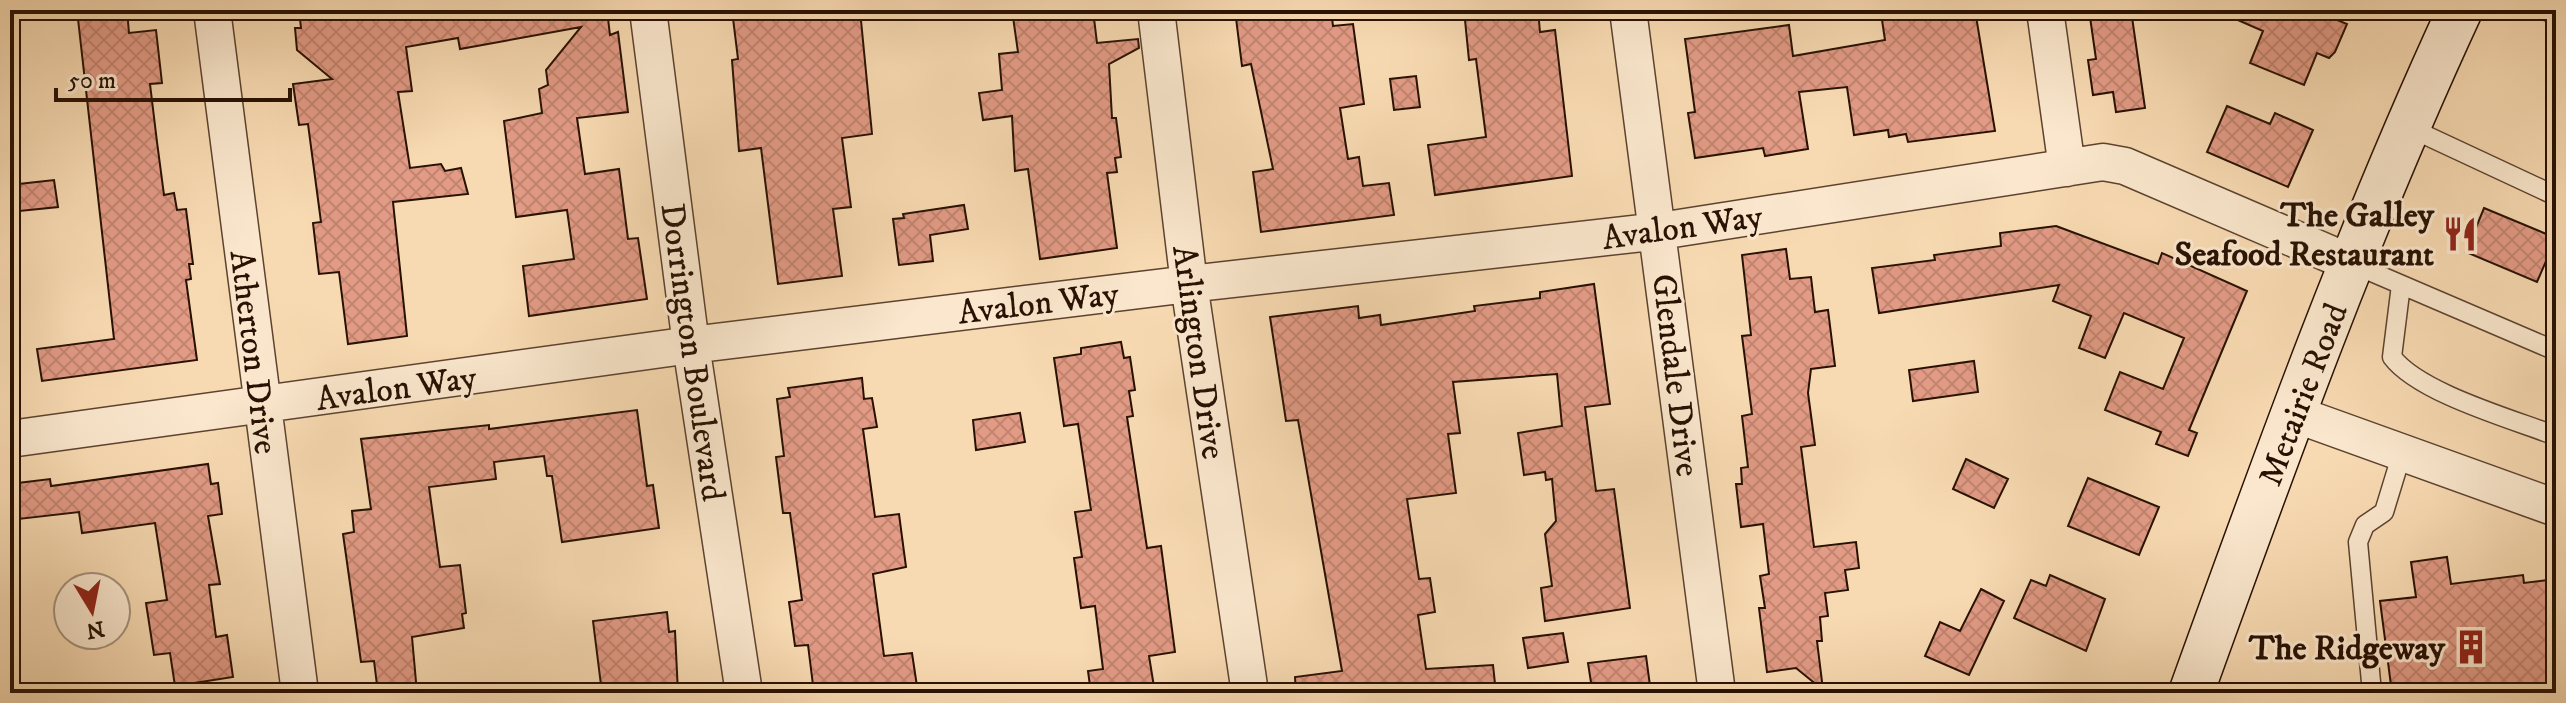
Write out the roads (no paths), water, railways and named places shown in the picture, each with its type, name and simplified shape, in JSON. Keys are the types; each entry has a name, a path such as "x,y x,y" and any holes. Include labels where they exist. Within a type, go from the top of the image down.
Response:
{"main road":[{"name":"Metairie Road","path":"2191,693 2292,413 2408,127 2460,10"}],"street":[{"name":"Atherton Drive","path":"212,10 300,693"},
{"name":"Dorrington Boulevard","path":"648,10 691,345 744,693"},
{"name":"Arlington Drive","path":"1156,10 1189,284 1250,693"},
{"name":"Glendale Drive","path":"1628,10 1660,231 1717,693"},
{"path":"2045,10 2067,168"},
{"name":"Avalon Way","path":"10,439 691,345 1660,231 2103,162 2125,166 2353,264"},
{"path":"2292,413 2556,508"}],"lane":[{"path":"2544,10 2556,15"},
{"path":"2408,127 2556,196"},
{"path":"2353,264 2556,351"},
{"path":"2401,285 2392,357 2400,369 2429,386 2556,436"},
{"path":"2372,693 2358,542 2365,525 2384,512 2402,453"}],"place":[{"name":"The Galley Seafood Restaurant","path":"2460,234"},
{"name":"The Ridgeway","path":"2471,647"}]}
